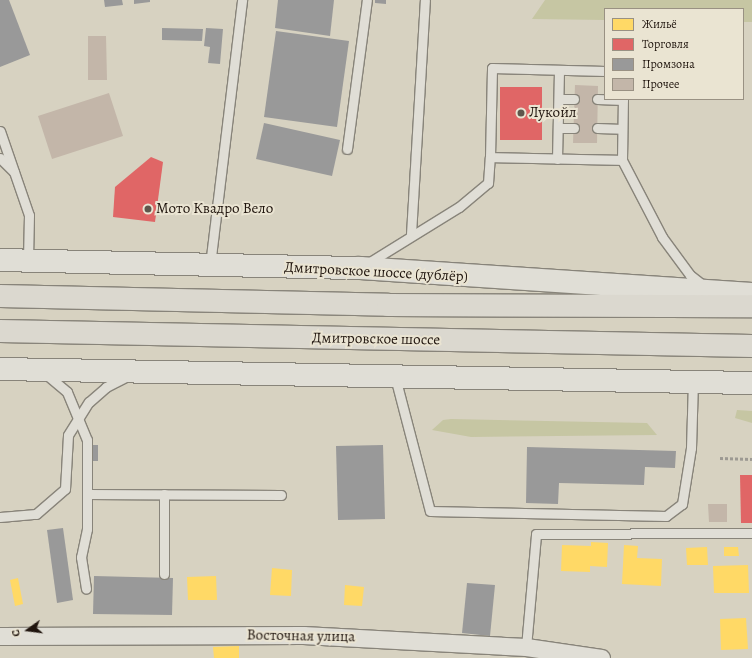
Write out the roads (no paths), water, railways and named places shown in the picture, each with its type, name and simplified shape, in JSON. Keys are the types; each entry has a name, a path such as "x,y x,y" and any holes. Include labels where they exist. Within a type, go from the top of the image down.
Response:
{"highway":[{"path":"0,296 388,305 752,306"},
{"name":"Дмитровское шоссе","path":"0,331 752,346"}],"main road":[{"name":"Дмитровское шоссе (дублёр)","path":"0,260 360,268 708,289 752,294"},
{"path":"0,369 752,383"}],"street":[{"name":"Восточная улица","path":"0,636 303,635 526,647 601,658"}],"lane":[{"path":"210,265 242,0"},
{"path":"347,149 367,0"},
{"path":"411,234 425,0"},
{"path":"360,268 411,234 459,207 488,183 492,68 604,71"},
{"path":"557,159 559,70"},
{"path":"559,99 574,99"},
{"path":"598,99 604,99"},
{"path":"623,100 622,160 662,237 690,275 708,289"},
{"path":"558,128 574,128"},
{"path":"597,128 622,129"},
{"path":"0,131 17,175 29,215 28,260"},
{"path":"490,157 622,160"},
{"path":"0,158 17,175"},
{"path":"36,370 52,377 67,392 87,440 87,529 81,557 86,589"},
{"path":"0,517 36,514 65,489 68,436 79,418 106,386 136,372"},
{"path":"395,377 430,511 658,516 666,516 682,504 691,448 694,382"},
{"path":"87,494 281,495"},
{"path":"164,494 164,574"},
{"path":"526,647 536,534 752,533"}],"place":[{"name":"Лукойл","path":"521,113"},
{"name":"Мото Квадро Вело","path":"148,209"}]}
